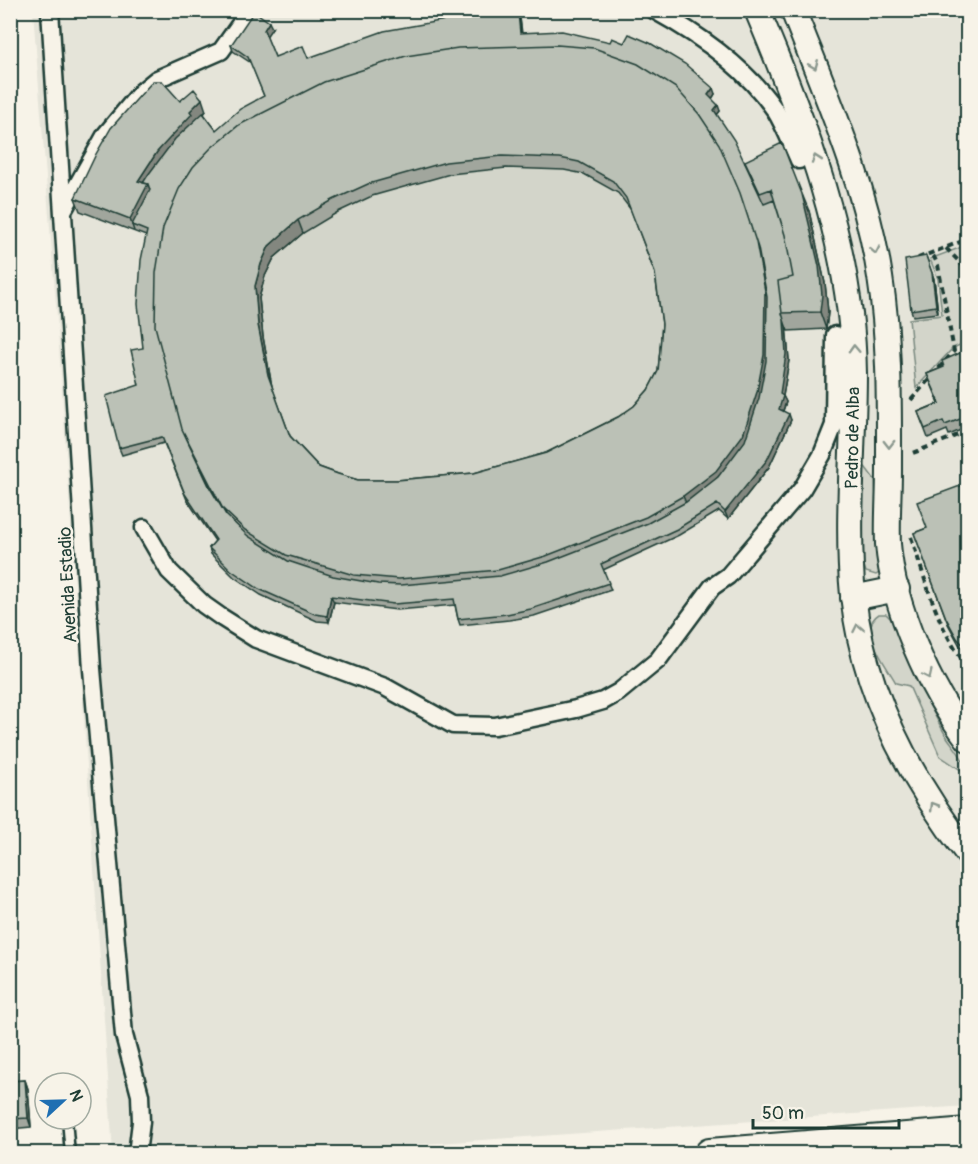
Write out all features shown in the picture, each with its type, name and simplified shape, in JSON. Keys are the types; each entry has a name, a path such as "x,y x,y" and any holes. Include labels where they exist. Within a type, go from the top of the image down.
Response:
{"highway":[{"path":"710,1154 968,1133"}],"street":[{"name":"Avenida Estadio","path":"50,10 93,679 124,1035 140,1095 141,1122 136,1154"},
{"path":"64,209 106,134 141,92 157,79 220,51 250,10"},
{"path":"654,10 706,44 748,80 775,111 798,160"},
{"name":"Pedro de Alba","path":"757,10 820,171 831,210 846,284 854,351 853,598 871,678 894,736 937,811 968,854"},
{"name":"Pedro de Alba","path":"793,10 855,170 880,276 889,397 888,545 897,589 915,645 930,681 968,739"},
{"path":"144,528 169,571 204,605 221,617 256,639 385,687 453,726 495,726 576,709 603,701 619,692 658,660 712,587 728,576 802,489 822,455 834,425 835,335"},
{"path":"853,598 897,589"}],"lane":[{"path":"68,1131 70,1154"}],"path":[{"path":"914,260 968,239"},
{"path":"945,248 968,271"},
{"path":"911,400 954,351 938,265 932,253"},
{"path":"914,453 968,431"},
{"path":"911,537 939,619 952,645 968,667"}],"shaded area":[{"path":"33,11 967,11 967,1106 283,1154 113,1153 57,317"},
{"path":"561,57 747,447 228,521 187,441 160,285"},
{"path":"967,245 967,342 953,348 916,388 909,319 942,315 938,279 930,259"},
{"path":"863,464 875,480 880,572 876,575 866,572 862,560"},
{"path":"879,614 886,614 894,622 924,693 945,734 962,759 967,774 940,756 909,686 896,683 881,657 872,638 871,628 873,620"}],"building":[{"path":"254,11 269,22 264,30 275,57 303,46 308,58 384,31 468,16 518,12 520,33 562,31 610,42 612,38 624,43 629,34 650,43 685,64 713,88 708,95 718,105 714,110 734,140 764,204 774,200 785,235 793,277 778,281 786,354 780,394 783,396 779,409 789,414 767,460 725,512 717,504 677,529 601,564 609,583 531,609 507,614 458,619 454,599 394,604 331,596 327,616 315,614 259,589 231,570 209,548 216,540 185,494 162,437 119,448 106,396 139,385 131,350 143,348 138,304 141,260 147,231 132,225 150,190 148,184 143,183 175,139 203,113 216,130 240,109 264,96 248,57 231,45","holes":["557,45 594,48 638,64 676,88 699,114 719,144 740,193 758,248 767,297 766,361 759,398 745,441 718,477 686,502 648,523 548,562 500,576 401,585 378,584 333,576 288,561 248,536 226,515 210,488 182,429 155,326 156,273 163,228 179,189 193,167 211,148 239,125 324,82 406,56 458,48"]},
{"path":"557,45 594,48 638,64 676,88 699,114 719,144 740,193 756,242 765,291 764,355 757,392 743,435 716,471 683,496 646,517 546,556 498,570 399,579 354,575 286,555 245,530 223,509 182,429 155,326 156,273 163,228 179,189 193,167 211,148 239,125 324,82 406,56 458,48","holes":["502,156 560,158 579,162 613,181 626,198 655,273 662,324 658,371 648,390 634,406 618,417 546,453 474,473 397,480 358,480 319,467 290,436 268,375 258,325 255,286 269,246 298,220 368,184 446,162"]},
{"path":"153,81 162,81 180,101 194,89 202,99 190,111 192,114 157,152 138,181 148,184 130,219 75,198 111,128"},
{"path":"782,143 802,194 819,266 822,295 820,312 782,313 778,281 793,277 785,235 771,189 760,193 745,161"},
{"path":"926,256 932,273 936,306 911,310 905,260"},
{"path":"960,353 963,359 968,357 968,406 964,407 968,416 945,425 943,421 925,429 918,412 940,403 927,374 944,367 942,361"},
{"path":"968,483 968,650 957,638 946,618 914,533 927,528 917,502"},
{"path":"25,1080 28,1118 10,1119 10,1081"}],"railway":[{"path":"916,1154 968,1150"}]}
